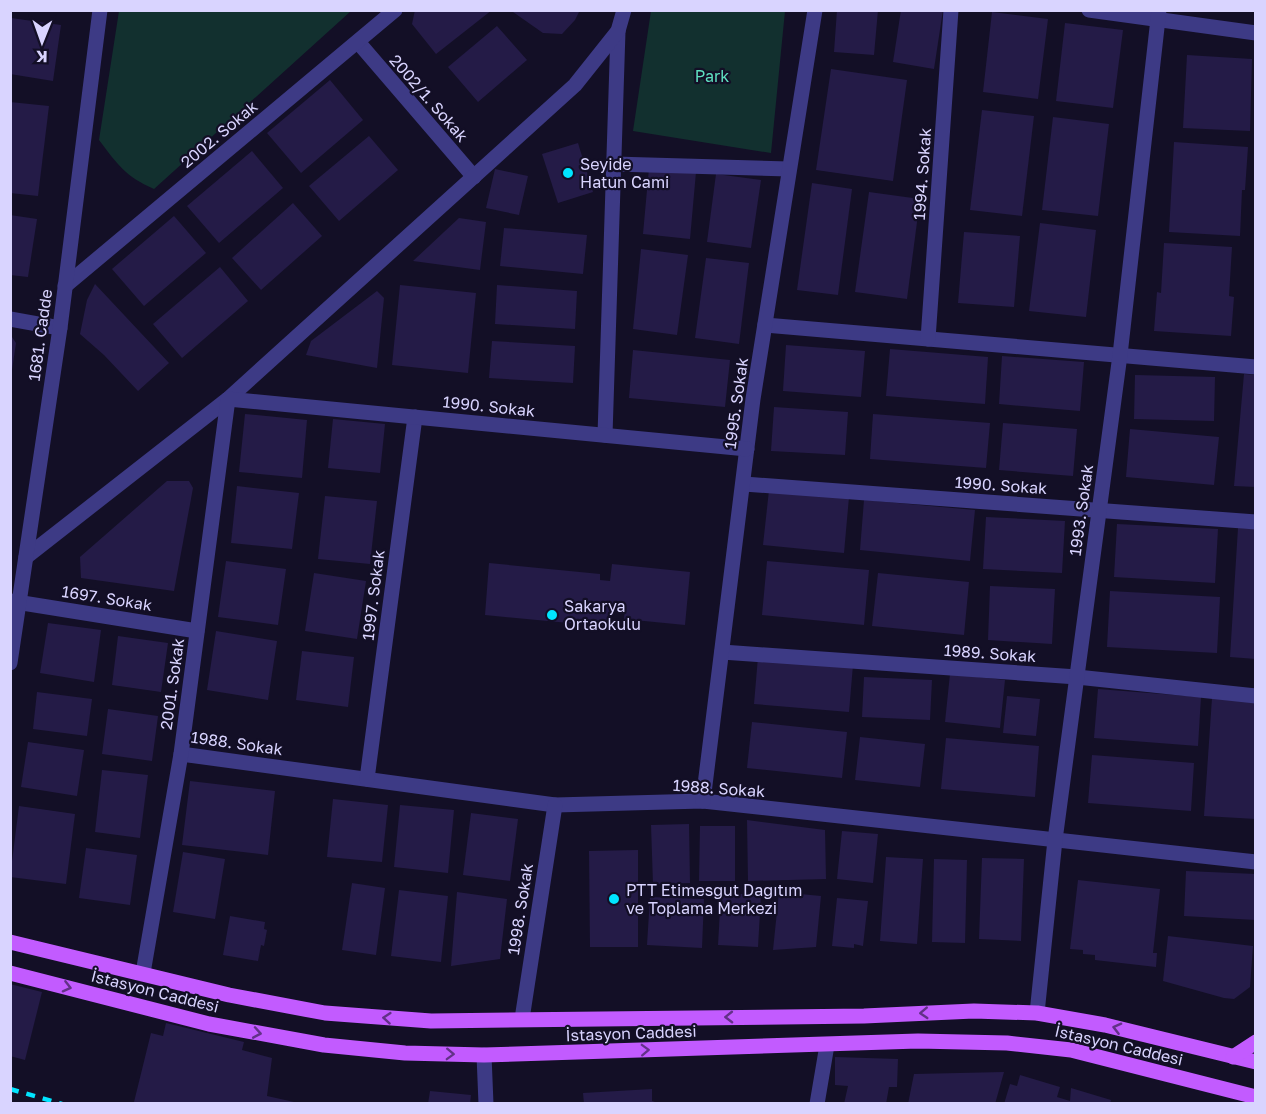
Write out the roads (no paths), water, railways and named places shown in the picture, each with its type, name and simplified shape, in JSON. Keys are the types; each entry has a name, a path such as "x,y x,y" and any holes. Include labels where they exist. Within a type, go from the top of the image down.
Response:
{"main road":[{"name":"İstasyon Caddesi","path":"10,942 229,995 325,1013 431,1022 864,1016 974,1011 1037,1013 1105,1025 1256,1062"},
{"name":"İstasyon Caddesi","path":"10,973 209,1024 324,1045 405,1053 484,1055 918,1041 996,1042 1071,1050 1256,1097"},
{"path":"1233,1057 1256,1042"}],"street":[{"name":"1681. Cadde","path":"10,663 15,601 26,557 60,328 100,10"},
{"name":"2002. Sokak","path":"65,286 395,10"},
{"path":"605,435 618,31 624,10"},
{"name":"1995. Sokak","path":"703,801 747,449 815,10"},
{"name":"1994. Sokak","path":"928,339 951,10"},
{"path":"1089,10 1159,15 1256,33"},
{"name":"1993. Sokak","path":"1037,1013 1055,840 1120,355 1159,15"},
{"path":"26,557 228,399 575,86 618,31"},
{"name":"2002/1. Sokak","path":"358,42 474,177"},
{"path":"614,164 789,170"},
{"path":"10,319 60,328"},
{"path":"765,325 1256,367"},
{"name":"1990. Sokak","path":"228,399 747,449"},
{"name":"2001. Sokak","path":"143,974 181,754 228,399"},
{"name":"1997. Sokak","path":"367,779 414,417"},
{"name":"1990. Sokak","path":"744,484 1256,522"},
{"name":"1697. Sokak","path":"15,601 197,631"},
{"name":"1989. Sokak","path":"722,652 1077,677 1256,696"},
{"name":"1988. Sokak","path":"181,754 555,805 703,801 1256,862"},
{"name":"1998. Sokak","path":"522,1019 555,805"},
{"path":"817,1104 827,1045"},
{"path":"484,1055 486,1104"}],"railway":[{"path":"10,1089 62,1104"}],"place":[{"name":"Seyide Hatun Cami","path":"568,173"},
{"name":"Sakarya Ortaokulu","path":"552,615"},
{"name":"PTT Etimesgut Dağıtım ve Toplama Merkezi","path":"614,899"}],"park label":[{"name":"Park","path":"712,76"}]}
